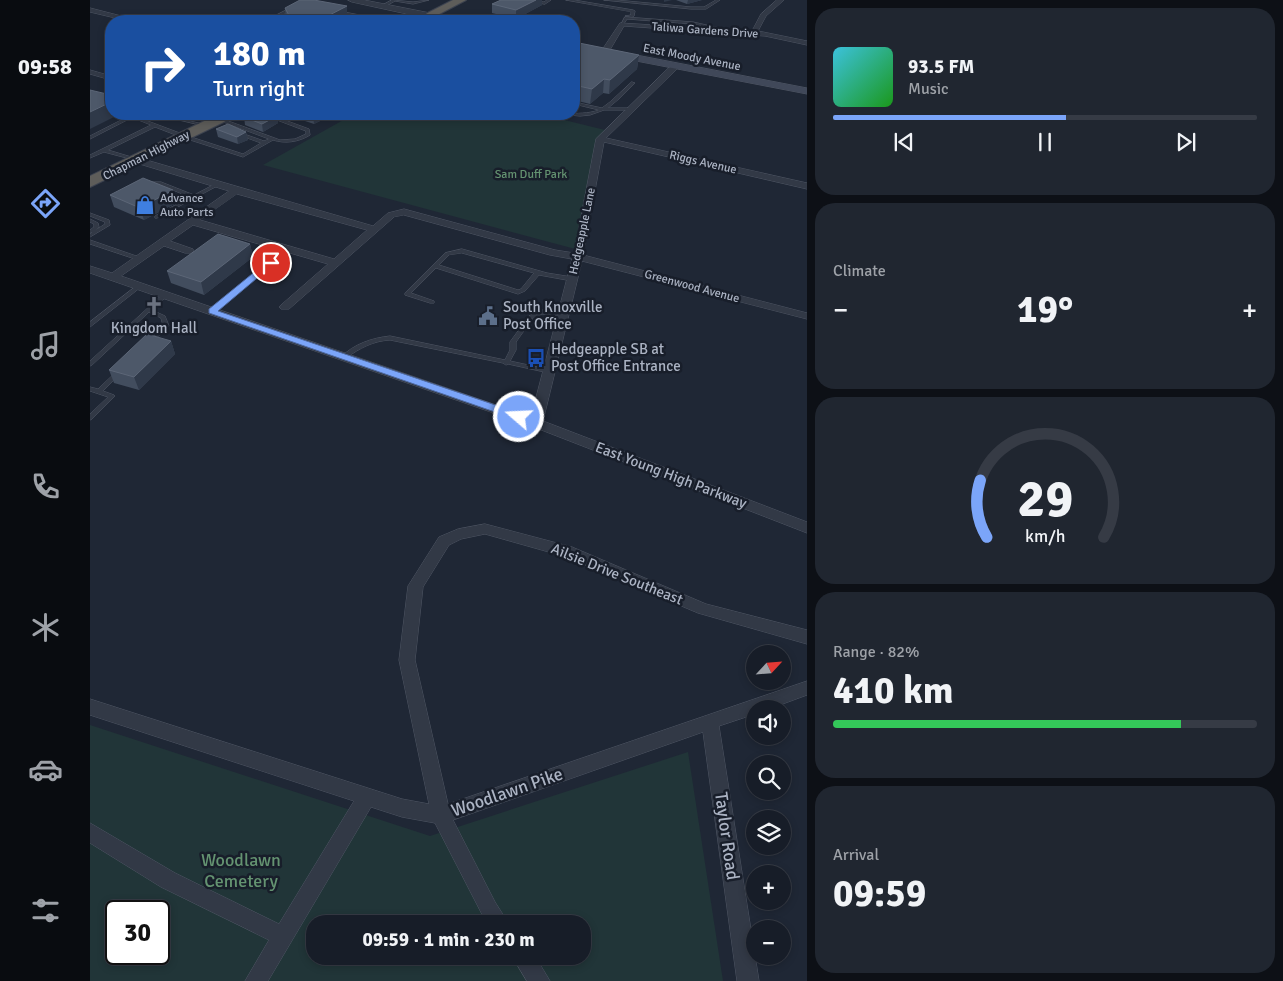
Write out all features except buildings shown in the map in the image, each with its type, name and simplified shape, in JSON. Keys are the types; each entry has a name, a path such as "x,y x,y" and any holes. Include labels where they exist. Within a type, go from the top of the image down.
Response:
{"highway":[{"path":"432,15 460,0"},
{"name":"Chapman Highway","path":"90,182 218,120"}],"main road":[{"name":"East Moody Avenue","path":"580,47 807,91"}],"street":[{"path":"352,0 425,15"},
{"path":"754,33 763,15 781,0"},
{"path":"90,10 110,15"},
{"path":"604,53 625,19"},
{"name":"Taliwa Gardens Drive","path":"625,19 754,33 807,42"},
{"path":"600,139 675,67"},
{"path":"90,72 105,76"},
{"name":"Riggs Avenue","path":"600,139 807,186"},
{"name":"Hedgeapple Lane","path":"536,423 578,257 600,139"},
{"path":"136,160 235,191 374,230"},
{"path":"113,277 235,191"},
{"name":"Greenwood Avenue","path":"374,230 390,215 404,212 554,253 578,257 807,316"},
{"path":"191,221 335,264"},
{"path":"285,307 374,230"},
{"path":"163,242 189,251"},
{"name":"East Young High Parkway","path":"92,272 166,295 536,423 807,528"},
{"name":"Ailsie Drive Southeast","path":"492,915 441,815 407,660 416,586 444,540 458,534 486,529 567,552 703,608 807,637"},
{"name":"Woodlawn Pike","path":"90,707 402,808 441,815 807,688"},
{"name":"Taylor Road","path":"710,721 748,981"},
{"path":"256,981 367,797"},
{"path":"90,832 168,880 283,936"},
{"path":"528,965 539,981"}],"lane":[{"path":"287,15 300,4 309,0"},
{"path":"383,6 394,0 413,3 427,0"},
{"path":"527,0 545,3 549,0"},
{"path":"568,0 633,11 632,16 625,19 622,15 623,10"},
{"path":"606,0 705,8 718,0"},
{"path":"300,4 309,6"},
{"path":"334,11 354,15"},
{"path":"580,115 585,116 607,109 633,83"},
{"path":"580,104 607,109 632,109"},
{"path":"90,138 124,120"},
{"path":"142,120 243,156 273,138"},
{"path":"183,120 205,125"},
{"path":"227,120 232,131 265,143"},
{"path":"233,120 280,141 296,140 308,135 308,130 284,120"},
{"path":"90,157 155,125"},
{"path":"104,150 136,160"},
{"path":"142,184 159,183 194,197"},
{"path":"157,217 217,185"},
{"path":"90,214 108,223 108,225 90,234"},
{"path":"90,220 96,223 97,227 90,234"},
{"path":"90,242 140,259"},
{"path":"432,302 407,294 447,254 462,251 538,272 572,279"},
{"path":"212,311 271,263"},
{"path":"434,266 518,292 523,290 538,272"},
{"path":"90,325 139,286"},
{"path":"90,364 166,295"},
{"path":"144,348 166,326 163,317 149,310"},
{"path":"506,363 513,350 512,342 531,317 541,312 563,314"},
{"path":"344,357 371,340 390,338 549,371"},
{"path":"98,392 124,367"},
{"path":"90,389 112,396 90,418"}],"green space":[{"name":"Sam Duff Park","path":"343,120 564,120 609,131 600,139 579,250 263,165"},
{"name":"Woodlawn Cemetery","path":"90,725 430,836 688,752 723,981 90,981"}],"place":[{"name":"Advance Auto Parts","path":"145,205"},
{"name":"Kingdom Hall","path":"154,306"},
{"name":"South Knoxville Post Office","path":"488,316"},
{"name":"Hedgeapple SB at Post Office Entrance","path":"536,358"}],"route":[{"path":"271,263 212,311 519,417"}]}
